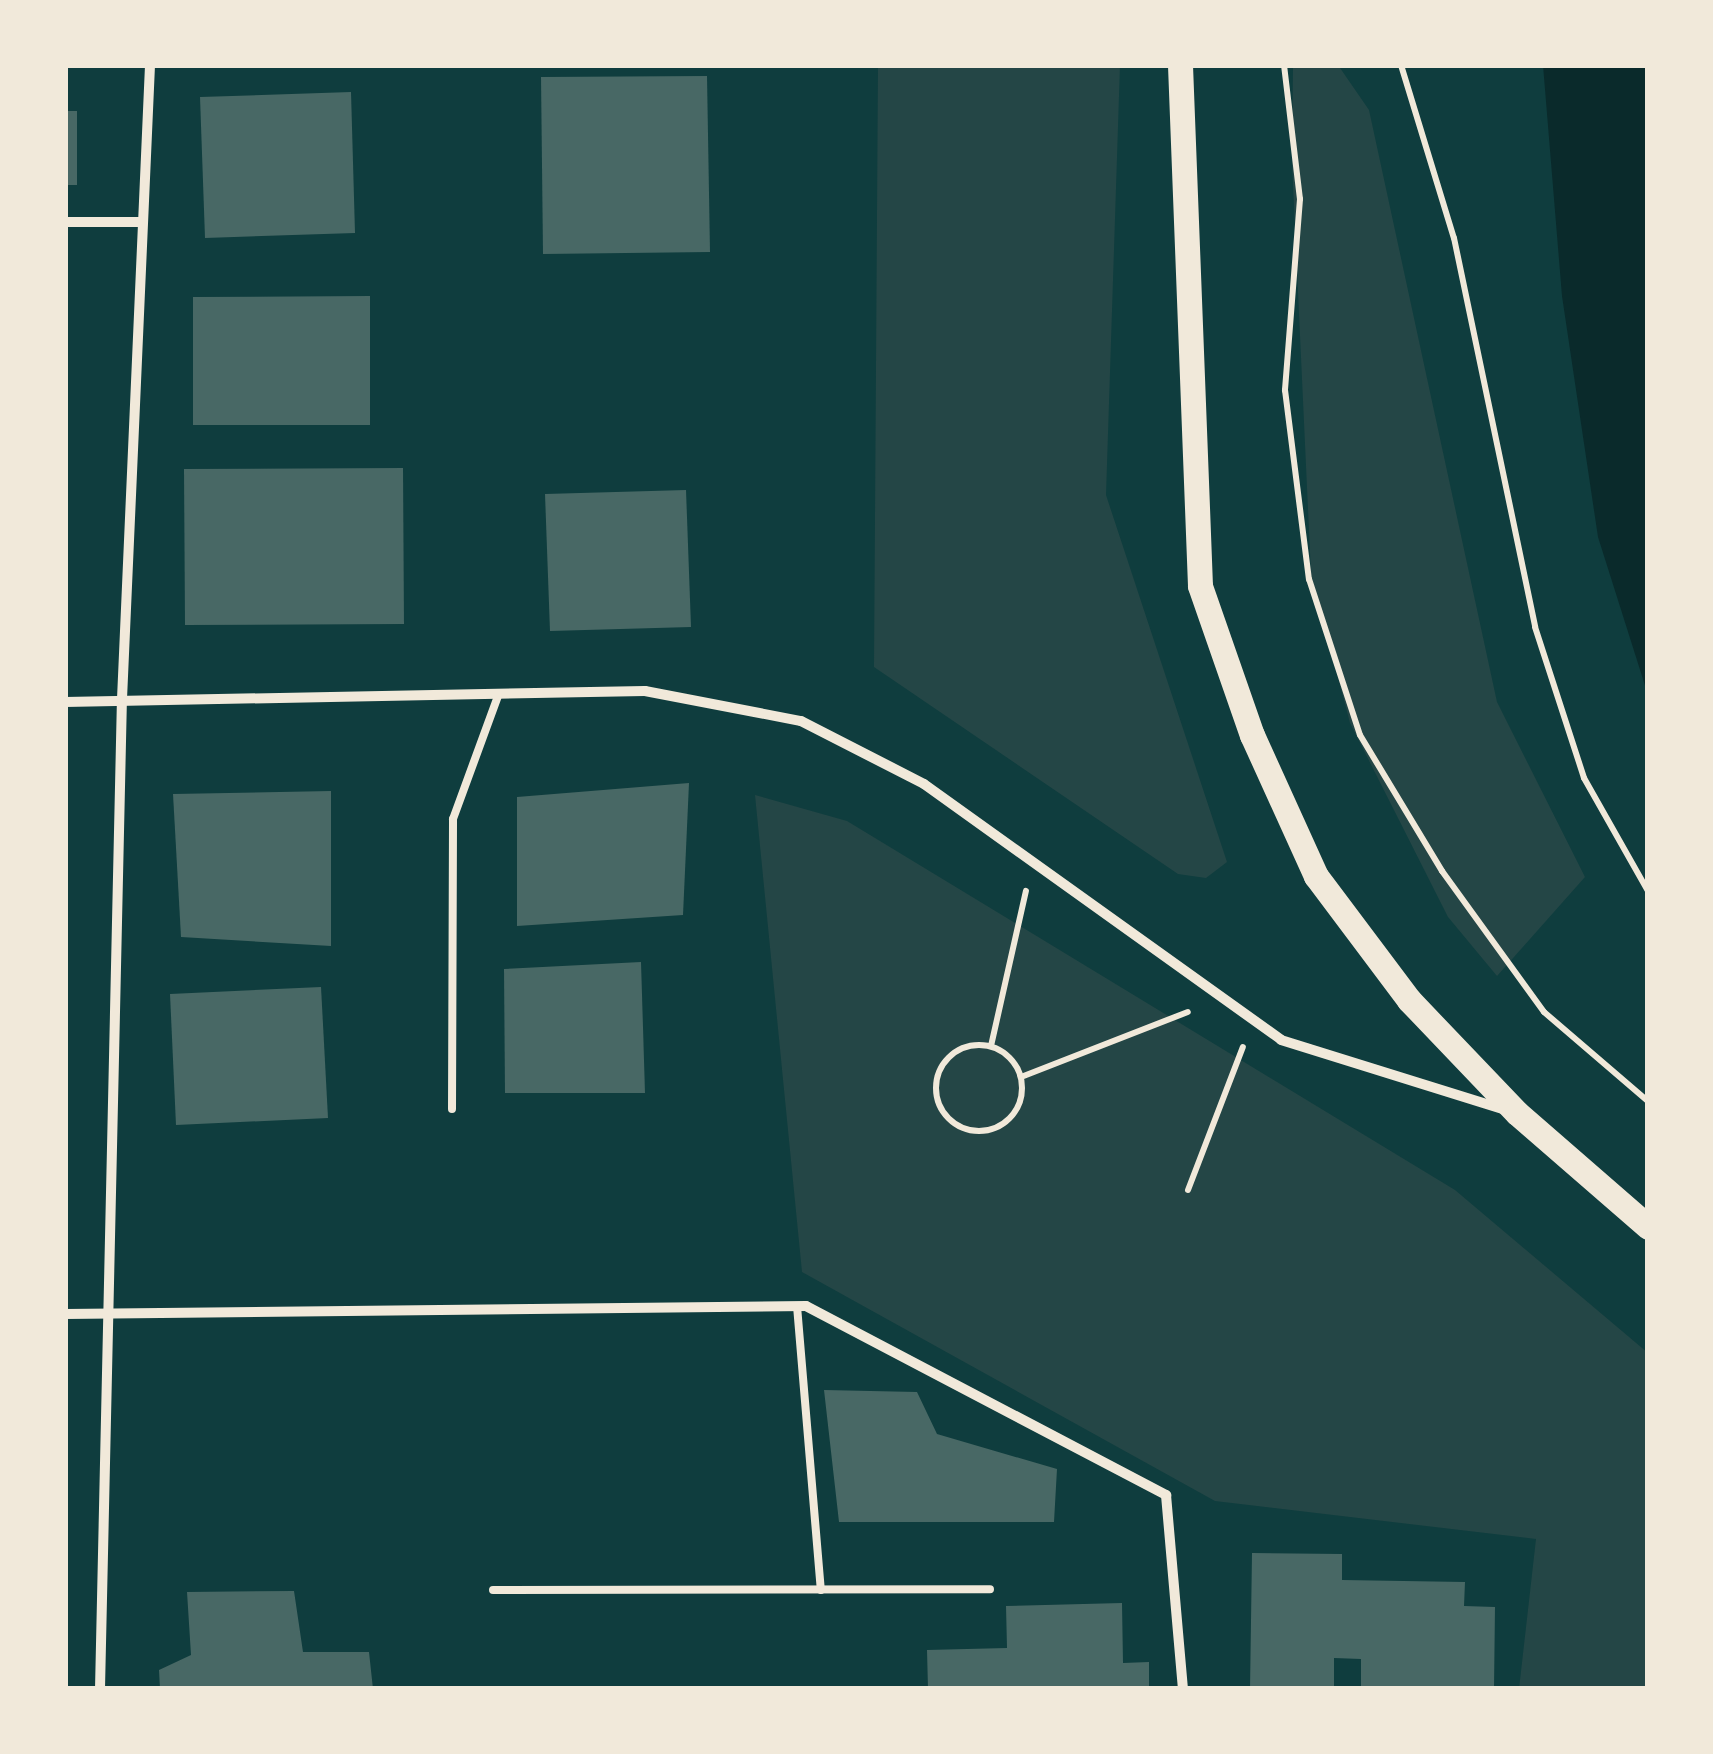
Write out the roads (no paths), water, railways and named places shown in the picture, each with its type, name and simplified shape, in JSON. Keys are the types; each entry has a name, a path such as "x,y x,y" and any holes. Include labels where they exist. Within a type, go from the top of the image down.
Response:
{"main road":[{"path":"1180,65 1200,586 1252,735 1316,876 1409,1000 1517,1114 1648,1227"}],"street":[{"path":"100,1689 112,1313 122,699 150,65"},
{"path":"65,222 141,222"},
{"path":"65,702 645,691 801,721 924,784 1280,1040 1517,1114"},
{"path":"65,1314 797,1306 823,1315 1166,1495 1182,1689"}],"lane":[{"path":"452,1109 452,819 499,693"},
{"path":"797,1306 822,1590"},
{"path":"493,1590 990,1590"}]}
